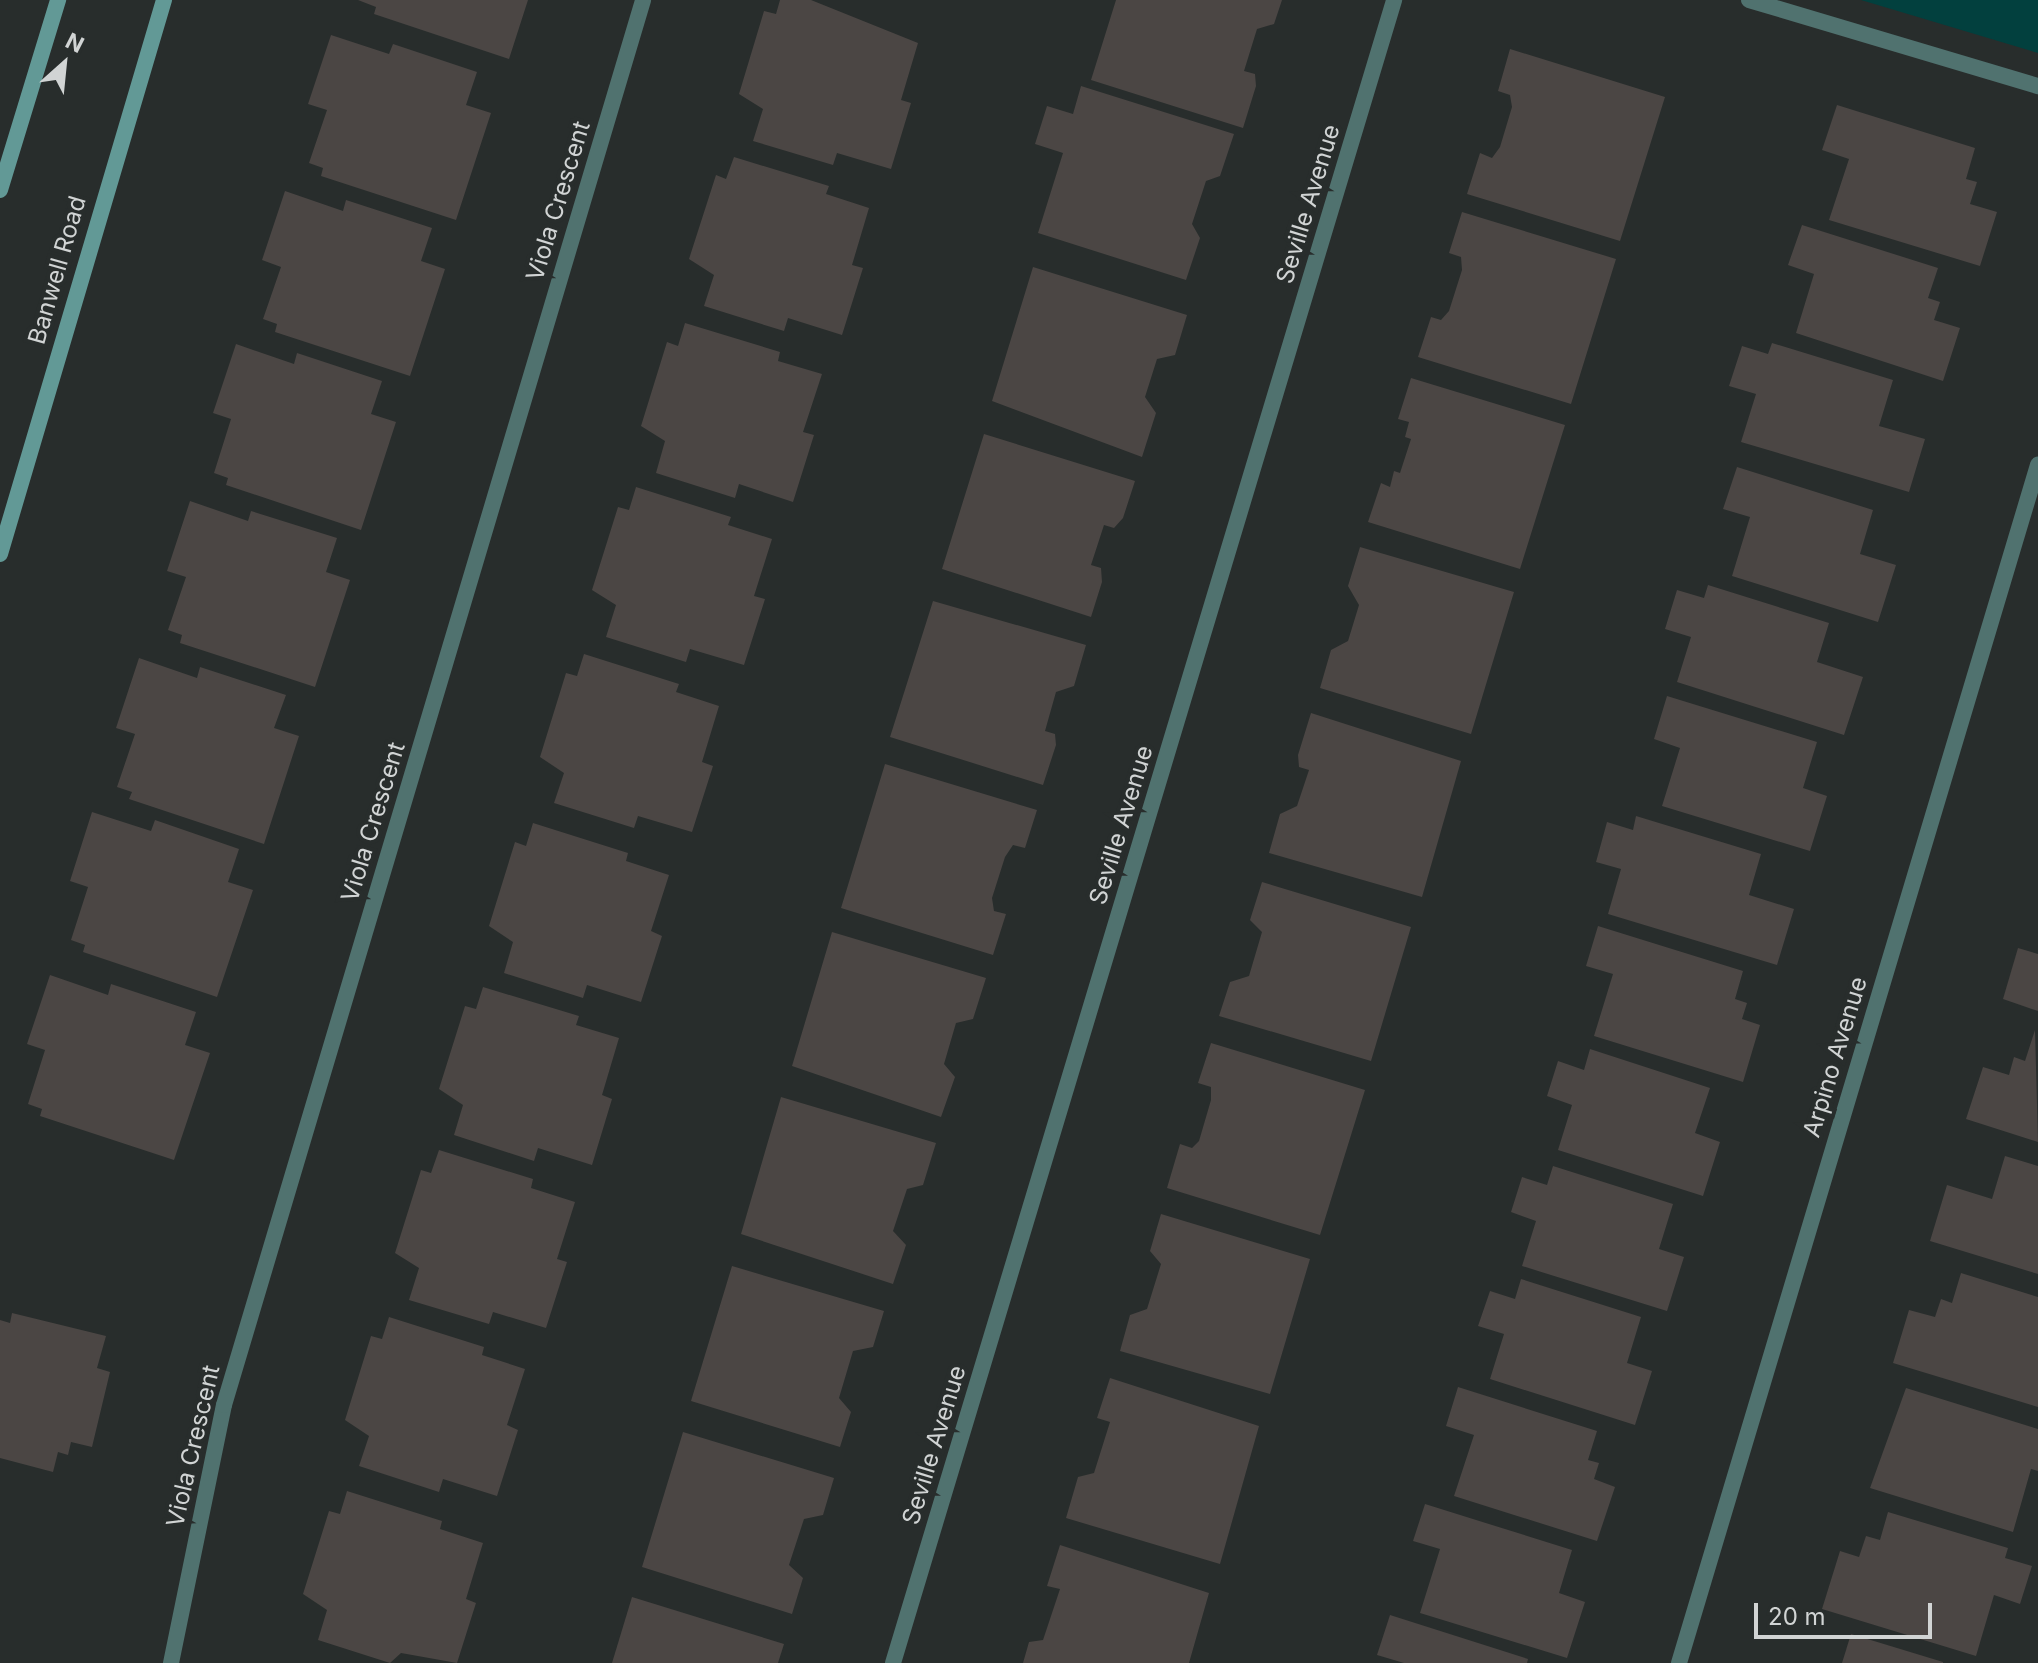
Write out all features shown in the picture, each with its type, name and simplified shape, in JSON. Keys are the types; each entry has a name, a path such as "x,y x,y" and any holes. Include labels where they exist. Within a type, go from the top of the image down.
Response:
{"main road":[{"path":"0,190 58,0"},
{"name":"Banwell Road","path":"0,554 164,0"}],"street":[{"name":"Viola Crescent","path":"171,1663 224,1405 643,0"},
{"name":"Seville Avenue","path":"893,1663 1394,0"},
{"path":"1749,0 2038,86"},
{"name":"Arpino Avenue","path":"1679,1663 2038,465"}],"shaded area":[{"path":"1861,0 2038,0 2038,53"}],"building":[{"path":"358,0 528,0 509,59 374,14 376,7"},
{"path":"780,0 811,0 918,43 901,100 911,103 891,169 837,153 833,165 753,141 763,109 739,94 764,11 776,14"},
{"path":"1116,0 1282,0 1274,24 1257,29 1244,71 1255,74 1256,86 1243,128 1091,80"},
{"path":"331,35 389,54 393,44 477,72 466,105 491,113 456,220 321,176 323,168 309,163 327,110 308,104"},
{"path":"1510,49 1665,97 1620,241 1467,194 1480,153 1492,158 1500,147 1512,107 1510,95 1498,91"},
{"path":"1081,86 1234,134 1220,176 1206,181 1192,224 1200,238 1186,280 1038,233 1063,153 1035,144 1047,106 1073,114"},
{"path":"1837,105 1975,148 1966,179 1977,182 1970,204 1997,212 1980,266 1829,220 1849,159 1822,150"},
{"path":"734,157 829,186 826,194 869,208 852,265 863,268 842,335 788,318 784,331 704,306 714,275 689,259 716,175 726,179"},
{"path":"285,191 343,211 346,200 432,228 421,261 445,269 410,376 275,332 277,324 263,319 281,267 262,260"},
{"path":"1462,212 1616,259 1571,404 1418,357 1431,317 1441,320 1449,311 1462,270 1461,257 1449,253"},
{"path":"1802,225 1938,268 1928,298 1940,302 1934,320 1960,328 1943,381 1796,333 1814,274 1788,265"},
{"path":"1033,267 1187,315 1175,355 1157,359 1145,397 1156,413 1142,457 992,401"},
{"path":"685,323 780,352 778,361 822,374 803,432 814,435 793,502 739,484 735,498 656,473 665,441 641,426 667,342 678,346"},
{"path":"1772,343 1893,380 1879,426 1925,439 1909,492 1741,442 1756,394 1729,386 1742,346 1768,354"},
{"path":"236,344 294,364 297,353 382,381 371,414 396,422 361,530 226,485 228,478 214,473 231,419 213,413"},
{"path":"1411,378 1565,425 1520,569 1368,522 1381,483 1390,487 1394,471 1400,473 1411,439 1405,437 1409,422 1398,419"},
{"path":"984,434 1135,481 1123,518 1114,528 1104,525 1091,565 1101,568 1102,582 1091,617 942,569"},
{"path":"1737,467 1873,510 1860,554 1896,565 1878,622 1732,576 1750,517 1723,509"},
{"path":"636,487 731,517 728,525 772,539 754,596 765,599 744,665 690,649 686,662 606,637 616,605 592,590 618,507 629,510"},
{"path":"190,501 248,521 251,511 337,538 326,572 350,580 315,687 180,643 182,635 168,630 186,577 167,571"},
{"path":"1360,547 1514,592 1471,734 1320,688 1331,650 1348,641 1359,605 1348,586"},
{"path":"1708,585 1829,623 1817,662 1863,677 1844,735 1677,682 1691,637 1665,629 1677,590 1704,598"},
{"path":"933,601 1086,645 1074,686 1056,692 1045,731 1055,734 1056,745 1043,785 890,737"},
{"path":"584,654 679,684 676,692 719,706 702,762 713,766 692,832 638,816 634,828 554,803 564,773 540,757 566,673 577,676"},
{"path":"139,658 197,678 200,667 286,695 274,728 299,736 264,844 129,799 132,792 117,787 135,734 116,728"},
{"path":"1667,696 1817,742 1803,788 1827,796 1810,851 1662,806 1680,748 1654,739"},
{"path":"1311,713 1461,761 1422,897 1269,853 1280,814 1297,806 1309,770 1299,767 1298,755"},
{"path":"885,764 1037,810 1025,848 1013,845 1005,857 992,898 994,911 1006,914 993,955 841,908"},
{"path":"92,812 151,831 155,820 239,849 228,882 253,890 217,997 83,952 85,945 71,940 88,887 70,881"},
{"path":"1636,816 1761,854 1749,895 1794,909 1777,965 1608,914 1621,869 1596,862 1607,822 1633,830"},
{"path":"533,823 628,853 626,861 669,875 651,931 662,936 641,1002 587,985 583,998 504,973 513,942 489,926 515,842 526,846"},
{"path":"1262,882 1411,927 1371,1061 1219,1016 1230,982 1249,976 1262,932 1250,920"},
{"path":"1598,926 1743,971 1735,999 1747,1003 1742,1019 1760,1025 1743,1082 1594,1036 1613,974 1586,966"},
{"path":"832,932 986,978 973,1019 956,1023 944,1064 955,1077 941,1117 792,1066"},
{"path":"2018,948 2038,954 2038,1011 2003,999"},
{"path":"50,975 108,995 111,984 196,1012 185,1045 210,1053 174,1160 40,1116 42,1109 28,1104 45,1050 27,1044"},
{"path":"483,987 579,1016 576,1025 619,1038 602,1095 612,1099 592,1165 538,1148 534,1161 454,1135 463,1105 439,1089 465,1006 476,1009"},
{"path":"2035,1030 2038,1142 1966,1119 1983,1067 2009,1075 2014,1057 2025,1061"},
{"path":"1211,1043 1365,1090 1320,1235 1167,1188 1180,1144 1192,1148 1199,1141 1211,1100 1211,1087 1198,1083"},
{"path":"1590,1049 1710,1088 1695,1133 1720,1142 1703,1196 1558,1150 1572,1105 1547,1096 1558,1061 1584,1070"},
{"path":"781,1097 936,1143 923,1185 907,1189 893,1231 906,1245 893,1284 741,1234"},
{"path":"439,1150 533,1179 531,1188 575,1202 557,1259 567,1262 546,1328 493,1312 489,1324 409,1300 419,1268 395,1253 421,1170 431,1173"},
{"path":"2005,1156 2038,1166 2038,1274 1930,1241 1947,1185 1992,1199"},
{"path":"1553,1166 1673,1204 1659,1249 1684,1257 1667,1311 1522,1266 1536,1221 1511,1212 1522,1177 1547,1185"},
{"path":"1161,1214 1310,1259 1270,1394 1120,1351 1130,1315 1147,1309 1161,1264 1150,1251"},
{"path":"732,1266 884,1311 873,1347 853,1351 839,1398 851,1412 840,1447 691,1401"},
{"path":"1961,1273 2038,1297 2038,1407 1893,1363 1909,1310 1935,1317 1941,1299 1952,1303"},
{"path":"1521,1279 1641,1317 1627,1363 1652,1371 1635,1425 1490,1379 1504,1334 1478,1326 1490,1291 1515,1299"},
{"path":"12,1313 106,1336 97,1368 110,1372 92,1447 71,1442 68,1455 58,1452 53,1472 0,1458 0,1320 10,1323"},
{"path":"389,1317 484,1347 482,1355 525,1369 507,1425 518,1430 497,1496 443,1479 439,1492 359,1466 369,1436 345,1420 371,1336 382,1339"},
{"path":"1110,1378 1259,1426 1220,1564 1066,1518 1078,1477 1094,1473 1110,1422 1097,1418"},
{"path":"1458,1387 1597,1431 1588,1460 1599,1463 1594,1479 1615,1487 1597,1541 1454,1496 1474,1435 1446,1426"},
{"path":"1906,1388 2038,1429 2038,1471 2031,1469 2013,1532 1870,1488"},
{"path":"683,1432 834,1478 823,1515 804,1519 789,1565 803,1578 792,1614 642,1567"},
{"path":"347,1491 442,1521 440,1529 483,1543 466,1599 476,1603 457,1663 401,1653 390,1663 318,1640 327,1610 303,1594 329,1511 340,1514"},
{"path":"1425,1504 1572,1550 1559,1593 1585,1602 1567,1658 1420,1613 1440,1549 1413,1541"},
{"path":"1888,1512 2008,1548 2005,1558 2032,1566 2020,1604 1994,1595 1976,1656 1822,1609 1840,1551 1859,1557 1866,1536 1880,1540"},
{"path":"1060,1545 1209,1593 1189,1663 1023,1663 1029,1642 1043,1640 1060,1589 1047,1586"},
{"path":"632,1597 784,1644 778,1663 612,1663"},
{"path":"1390,1615 1528,1659 1527,1663 1404,1663 1377,1655"},
{"path":"1851,1634 1943,1662 1943,1663 1842,1663"}]}
